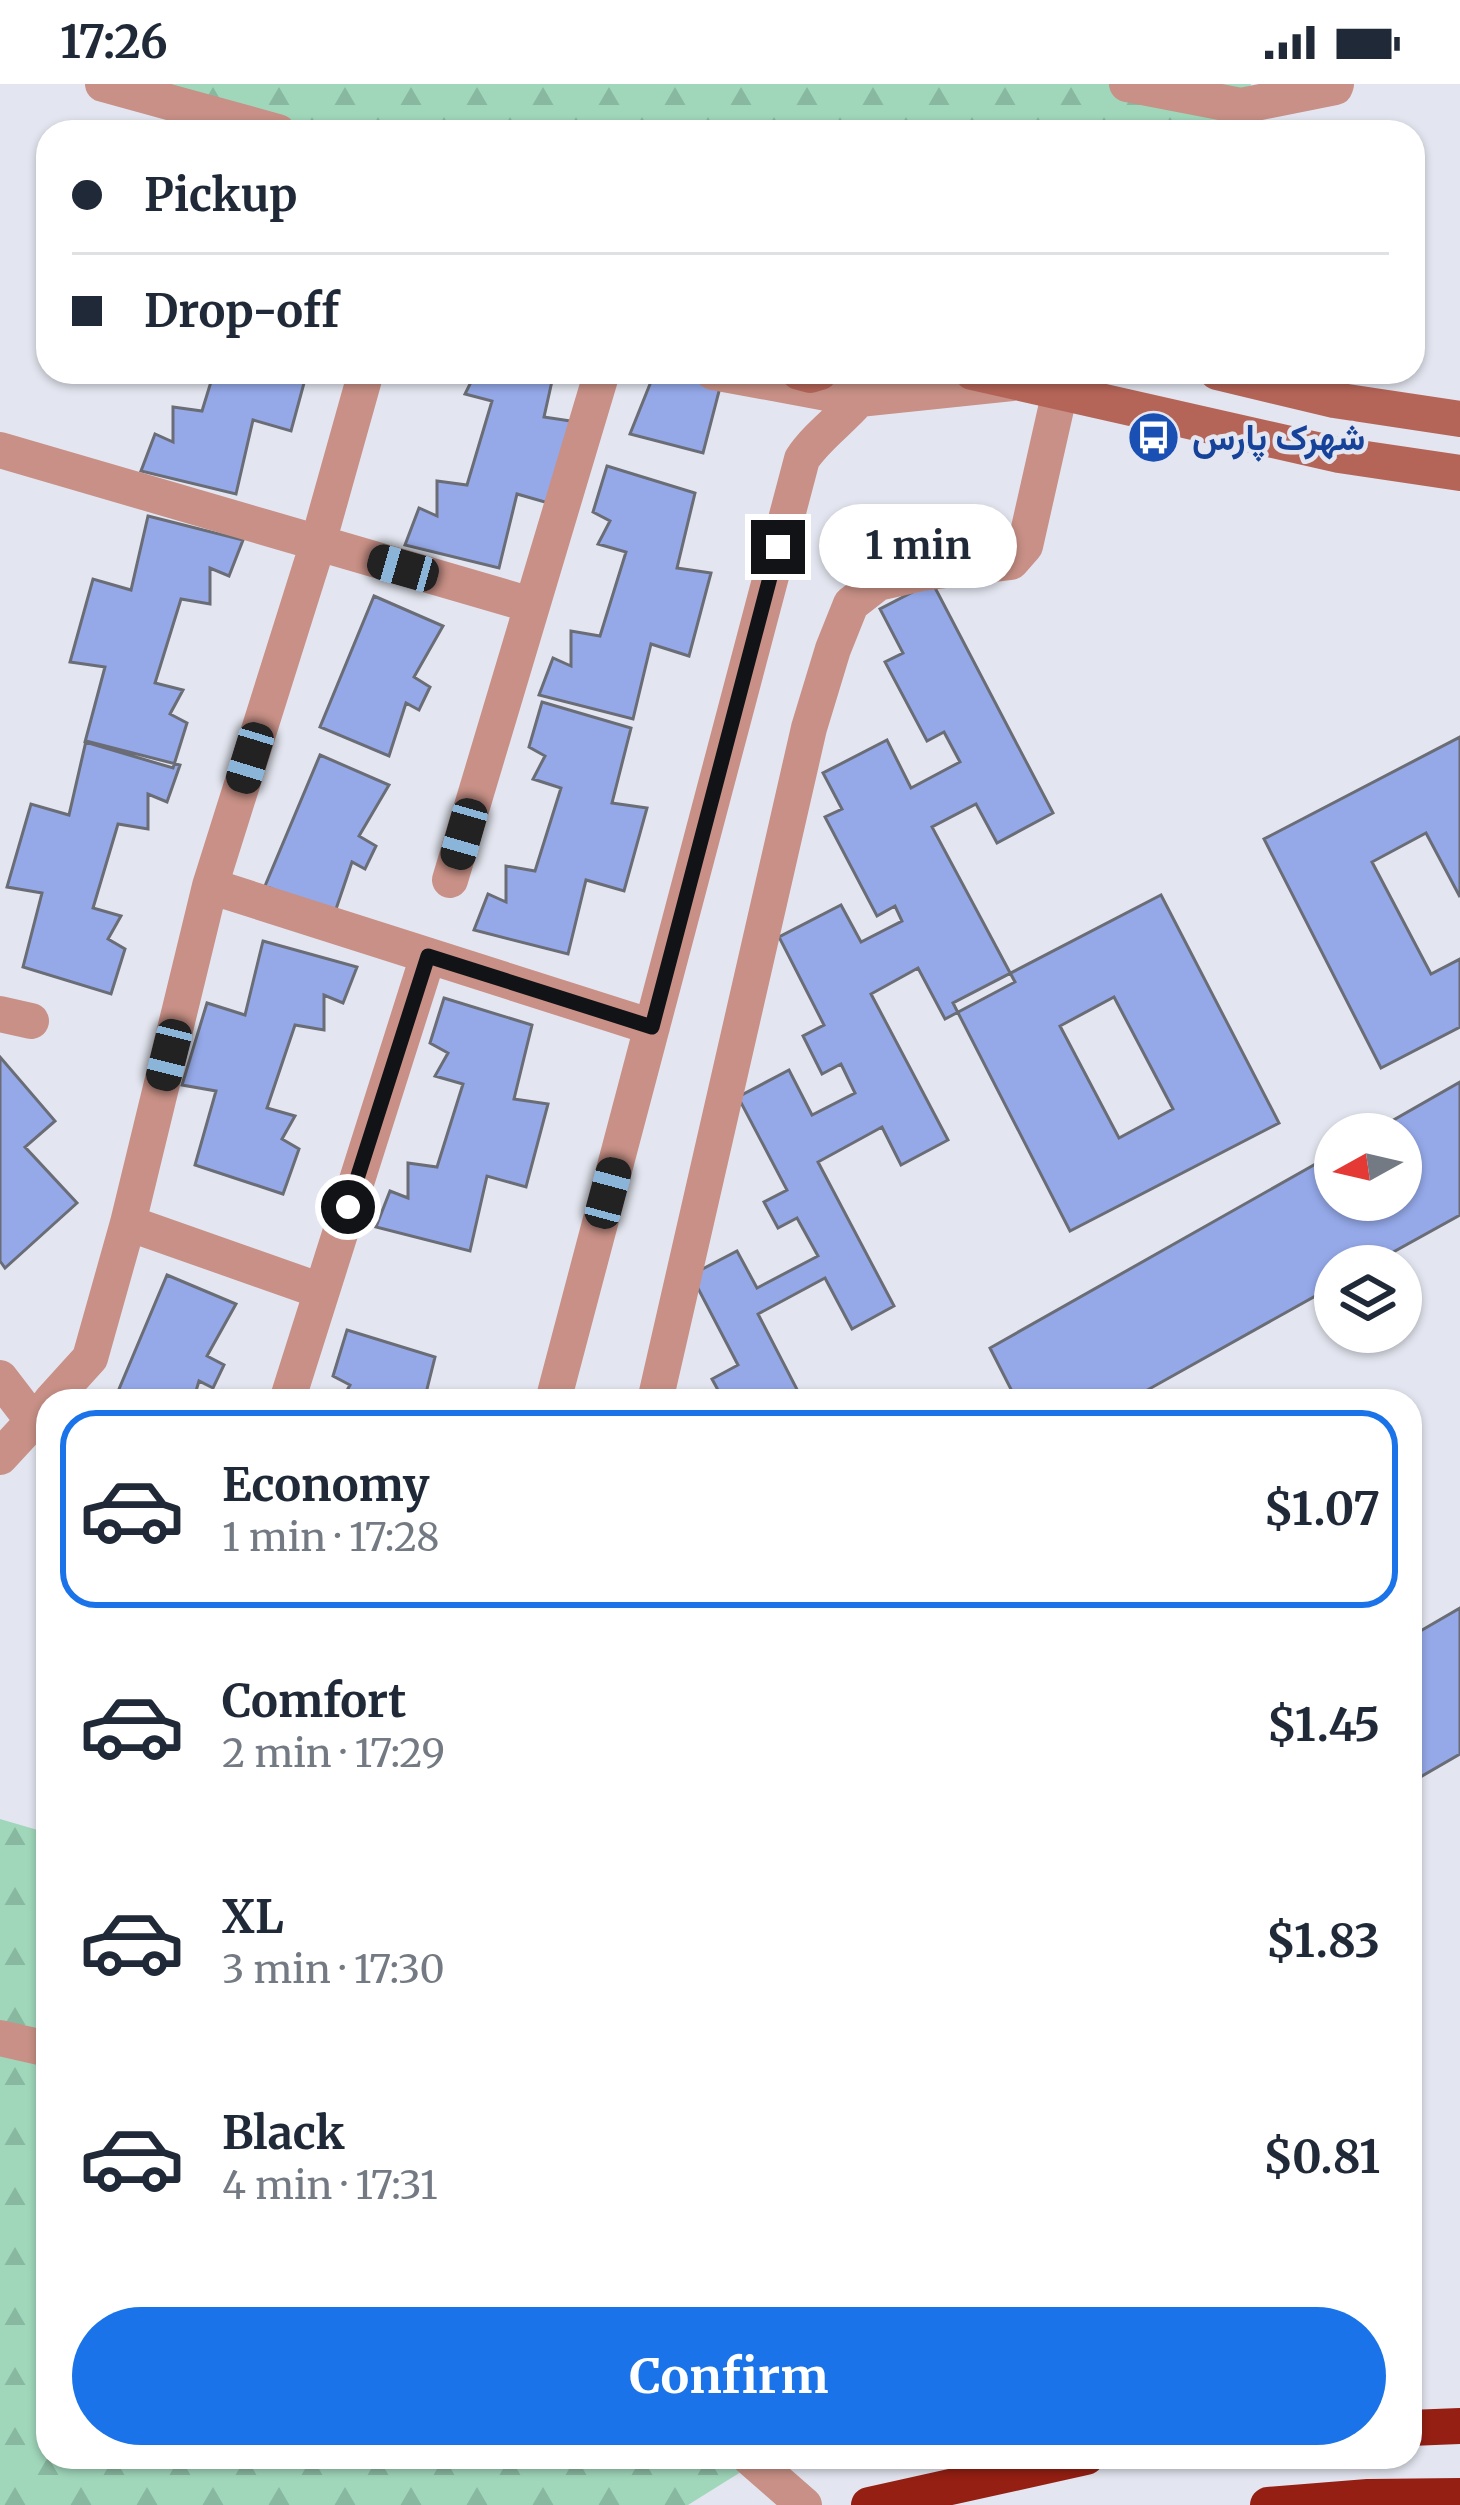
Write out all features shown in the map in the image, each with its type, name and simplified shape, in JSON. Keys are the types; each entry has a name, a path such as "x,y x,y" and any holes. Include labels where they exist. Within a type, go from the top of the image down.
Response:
{"highway":[{"path":"1422,2428 1460,2426"},
{"path":"869,2505 1032,2469"},
{"path":"1268,2505 1460,2496"}],"main road":[{"path":"1071,384 1339,455 1460,473"},
{"path":"1267,384 1334,400 1460,419"}],"street":[{"path":"103,84 234,120"},
{"path":"1127,84 1241,106 1336,84"},
{"path":"65,1389 90,1358 210,886 363,384"},
{"path":"450,880 598,384"},
{"path":"556,1389 802,459 813,441 867,385 917,384"},
{"path":"659,1389 809,728 851,604 878,583 1011,562 1024,546 1063,384"},
{"path":"0,450 531,605"},
{"path":"210,886 652,1027"},
{"path":"291,1389 428,956"},
{"path":"128,1223 321,1291"},
{"path":"0,1378 36,1394"},
{"path":"0,1457 36,1421"},
{"path":"0,2038 36,2046"},
{"path":"763,2469 804,2505"}],"green space":[{"path":"147,84 1251,84 1241,120 284,120"},
{"path":"0,1819 36,1830 36,2469 746,2469 688,2505 0,2505"}],"building":[{"path":"210,384 304,384 291,431 253,420 236,494 141,471 155,434 173,442 173,407 202,411"},
{"path":"470,384 551,384 544,417 577,422 555,505 517,494 499,568 405,545 419,508 437,516 437,481 467,485 492,401 465,394"},
{"path":"650,384 721,384 703,453 630,434"},
{"path":"607,466 695,493 677,568 711,573 689,656 651,644 633,719 539,695 553,658 571,666 571,631 600,636 626,552 598,544 610,521 593,512"},
{"path":"148,516 243,540 229,576 210,568 210,604 181,599 155,683 183,690 170,714 187,723 173,768 85,742 105,667 70,662 93,579 131,590"},
{"path":"932,582 1053,813 997,843 976,804 932,827 1015,982 945,1019 918,968 871,994 948,1140 901,1165 882,1127 818,1162 894,1306 852,1329 825,1278 758,1314 797,1389 717,1389 712,1379 738,1365 691,1275 737,1251 757,1288 818,1256 797,1218 778,1228 764,1202 787,1190 738,1097 789,1070 812,1115 855,1093 841,1064 822,1074 803,1036 824,1025 779,937 841,905 861,942 902,921 895,906 877,916 825,817 842,809 823,773 887,740 911,788 960,762 944,732 927,741 885,662 903,653 880,609"},
{"path":"374,596 443,626 414,677 430,687 419,710 406,703 389,756 320,727"},
{"path":"542,702 631,728 612,803 647,808 624,891 586,880 568,954 474,930 488,894 506,902 506,866 535,871 561,788 533,779 545,756 529,747"},
{"path":"1460,737 1460,897 1426,833 1372,862 1431,974 1460,959 1460,1027 1381,1068 1264,839"},
{"path":"86,741 180,765 167,802 148,794 148,829 118,824 93,908 121,916 108,939 125,949 111,994 23,967 42,893 7,887 31,804 69,815"},
{"path":"320,755 389,785 359,836 376,846 365,869 352,862 334,915 265,886"},
{"path":"1161,895 1279,1123 1070,1231 953,1003","holes":["1114,997 1173,1109 1119,1138 1060,1026"]},
{"path":"263,941 357,967 343,1003 324,995 324,1030 295,1025 267,1108 295,1116 282,1139 299,1149 283,1194 195,1165 216,1091 182,1085 207,1003 245,1015"},
{"path":"444,998 532,1025 514,1099 548,1104 526,1187 487,1176 470,1251 376,1227 390,1191 408,1198 408,1163 437,1167 463,1084 435,1076 448,1053 430,1043"},
{"path":"0,1057 55,1121 25,1147 77,1203 5,1268 0,1261"},
{"path":"1460,1082 1460,1215 1406,1245 1314,1245 1314,1297 1149,1389 1011,1389 990,1348 1314,1165 1314,1221 1422,1221 1422,1113 1406,1113"},
{"path":"167,1275 236,1304 207,1356 224,1365 213,1388 199,1381 197,1389 119,1389"},
{"path":"347,1330 435,1357 427,1389 348,1389 350,1385 333,1376"},
{"path":"1460,1608 1460,1754 1422,1776 1422,1630"}],"place":[{"name":"شهرک پارس","path":"1153,437"}],"route":[{"path":"348,1207 428,956 652,1027 778,547"}]}
